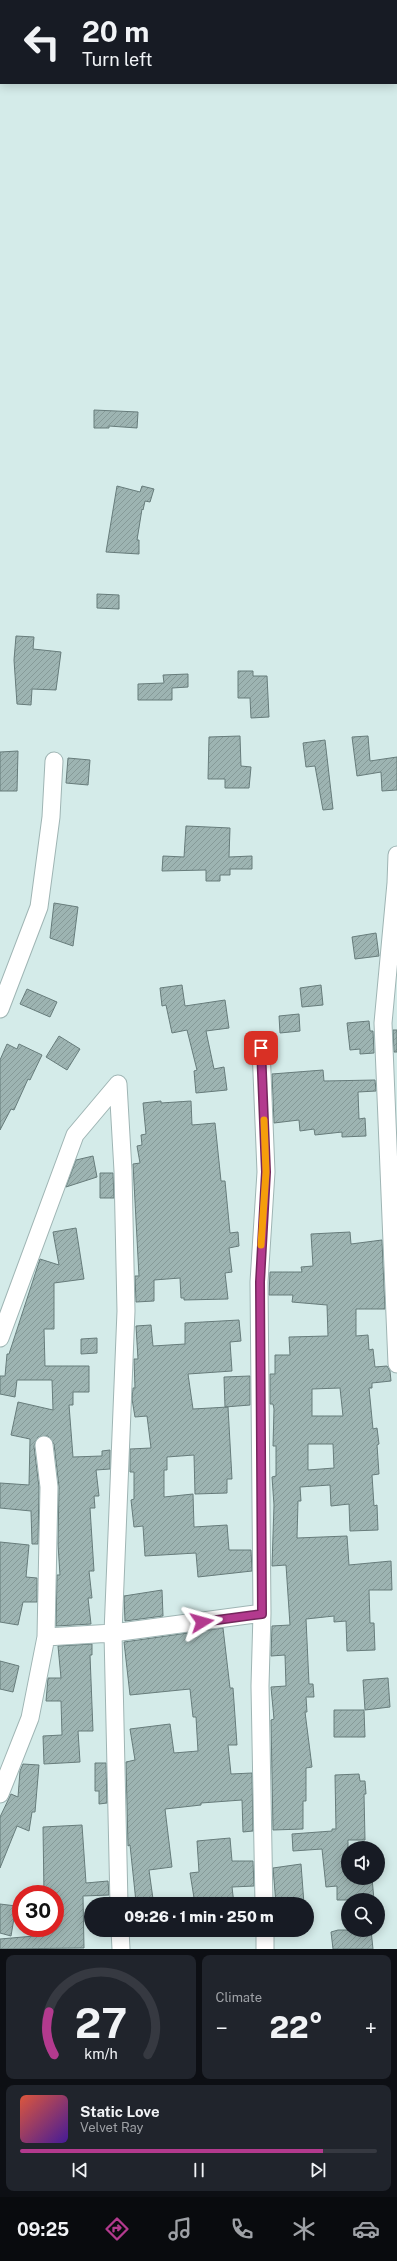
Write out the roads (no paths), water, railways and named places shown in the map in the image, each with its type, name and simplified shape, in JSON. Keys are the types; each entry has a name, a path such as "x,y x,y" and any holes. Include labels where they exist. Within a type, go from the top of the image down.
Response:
{"street":[{"path":"0,1009 40,907 51,817 54,762"},
{"path":"397,855 396,883 383,1023 397,1364"},
{"path":"261,1048 266,1172 260,1282 262,1614 260,1686 264,1897"},
{"path":"0,1338 74,1135 118,1084 123,1171 126,1311 113,1634 119,1897"},
{"path":"0,1794 30,1718 46,1637 49,1487 44,1445"},
{"path":"46,1637 113,1634 262,1614"},
{"path":"120,1937 121,1949"},
{"path":"265,1937 265,1949"}]}
